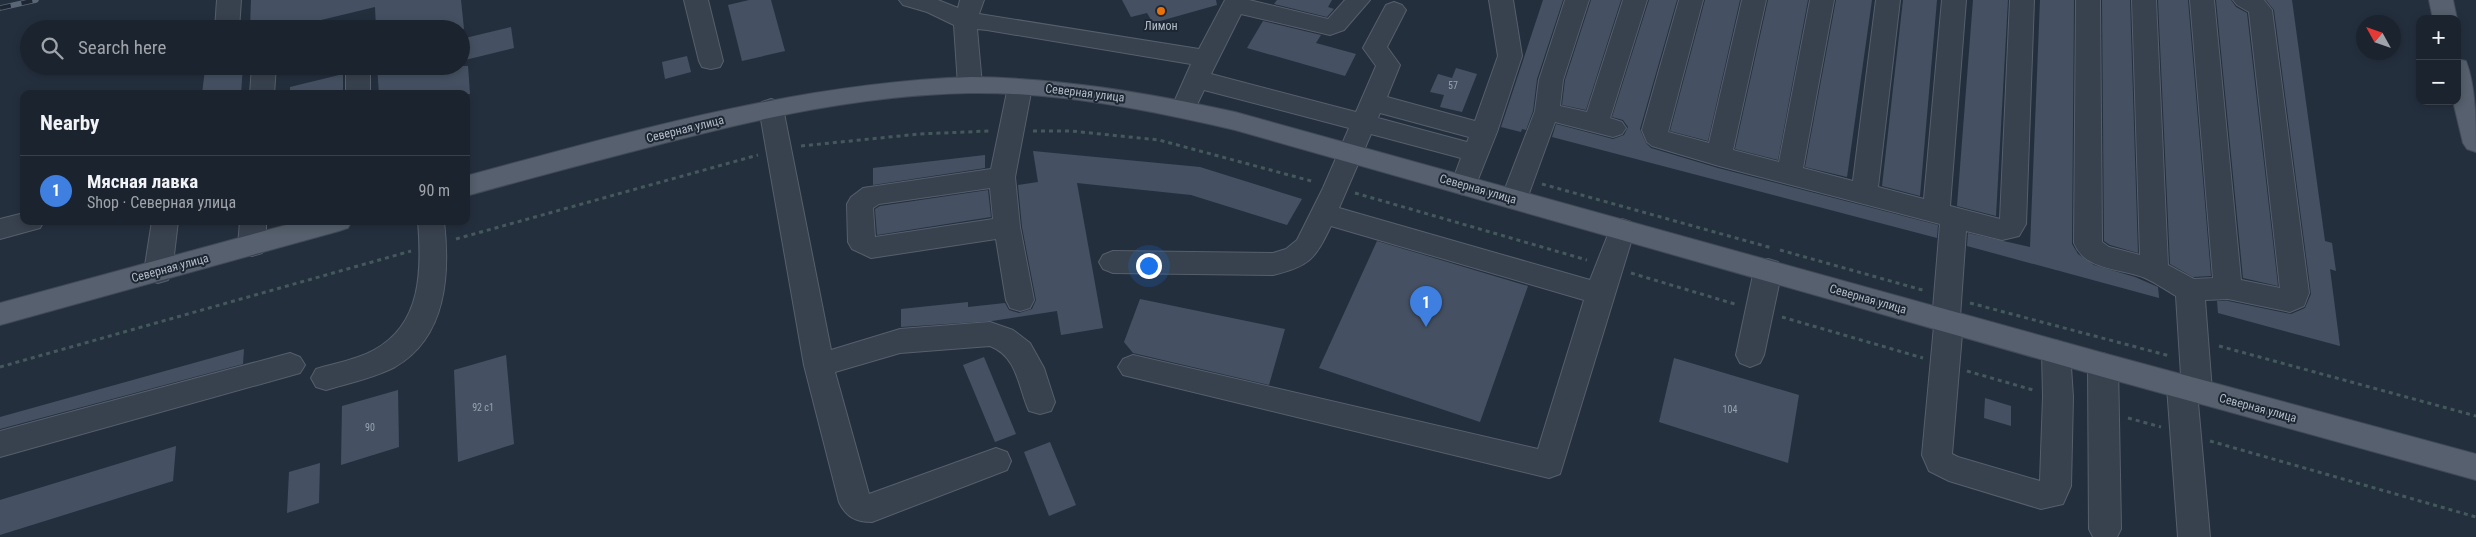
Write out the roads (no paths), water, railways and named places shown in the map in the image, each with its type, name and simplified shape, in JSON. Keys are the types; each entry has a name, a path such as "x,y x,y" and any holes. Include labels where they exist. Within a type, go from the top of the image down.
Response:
{"main road":[{"path":"2441,0 2444,15"},
{"path":"2461,79 2471,107 2475,138"},
{"name":"Северная улица","path":"470,185 771,108 893,90 970,85 1020,86 1091,93 1183,109 1351,153 1947,322 2476,467"},
{"name":"Северная улица","path":"0,314 158,272 253,233 310,225"}],"lane":[{"path":"228,20 229,0"},
{"path":"696,0 711,62"},
{"path":"911,0 935,7 968,10 996,24 1201,68 1480,143"},
{"path":"1183,109 1201,68 1236,2 1330,27 1336,24 1358,0"},
{"path":"1464,185 1508,69 1510,56 1501,0"},
{"path":"1514,199 1547,111 1550,80 1577,0"},
{"path":"1547,111 1606,126 1635,0"},
{"path":"1691,0 1655,130 1656,136 1669,144 2002,230 2010,229 2013,224 2022,0"},
{"path":"1719,157 1754,0"},
{"path":"1789,175 1822,0"},
{"path":"1864,194 1888,0"},
{"path":"1954,0 1945,215 1947,322 1937,454 1940,462 1949,468 2041,495 2052,494 2055,486 2058,397 2056,352"},
{"path":"2088,0 2088,243 2090,248 2100,255 2154,270 2190,290 2228,288 2282,301 2290,301 2294,298 2260,10 2253,3 2244,0"},
{"path":"2144,0 2154,270"},
{"path":"2202,0 2228,288"},
{"path":"968,10 970,85"},
{"path":"1113,262 1273,264 1288,262 1307,247 1324,214 1388,65 1375,48 1394,10"},
{"path":"262,90 263,75"},
{"path":"358,75 358,90"},
{"path":"1020,86 1002,177 1007,227 1020,300"},
{"path":"771,108 819,364 855,502 862,508 872,508 996,461"},
{"path":"1002,177 872,195 860,204 862,242 871,248 1007,227"},
{"path":"1324,214 1600,294"},
{"path":"0,229 20,224"},
{"path":"158,272 164,225"},
{"path":"326,378 384,359 401,348 416,330 427,312 432,294 434,245 432,225"},
{"path":"1133,367 1549,465 1600,294 1622,229"},
{"path":"1750,355 1768,270"},
{"path":"2190,290 2190,389 2194,537"},
{"path":"819,364 900,341 990,334 1004,337 1022,351 1040,402"},
{"path":"0,444 290,365"},
{"path":"2103,365 2106,529"}],"railway":[{"path":"0,8 36,0"}],"place":[{"name":"Лимон","path":"1161,11"},
{"name":"Мясная лавка","path":"1426,327"}]}
